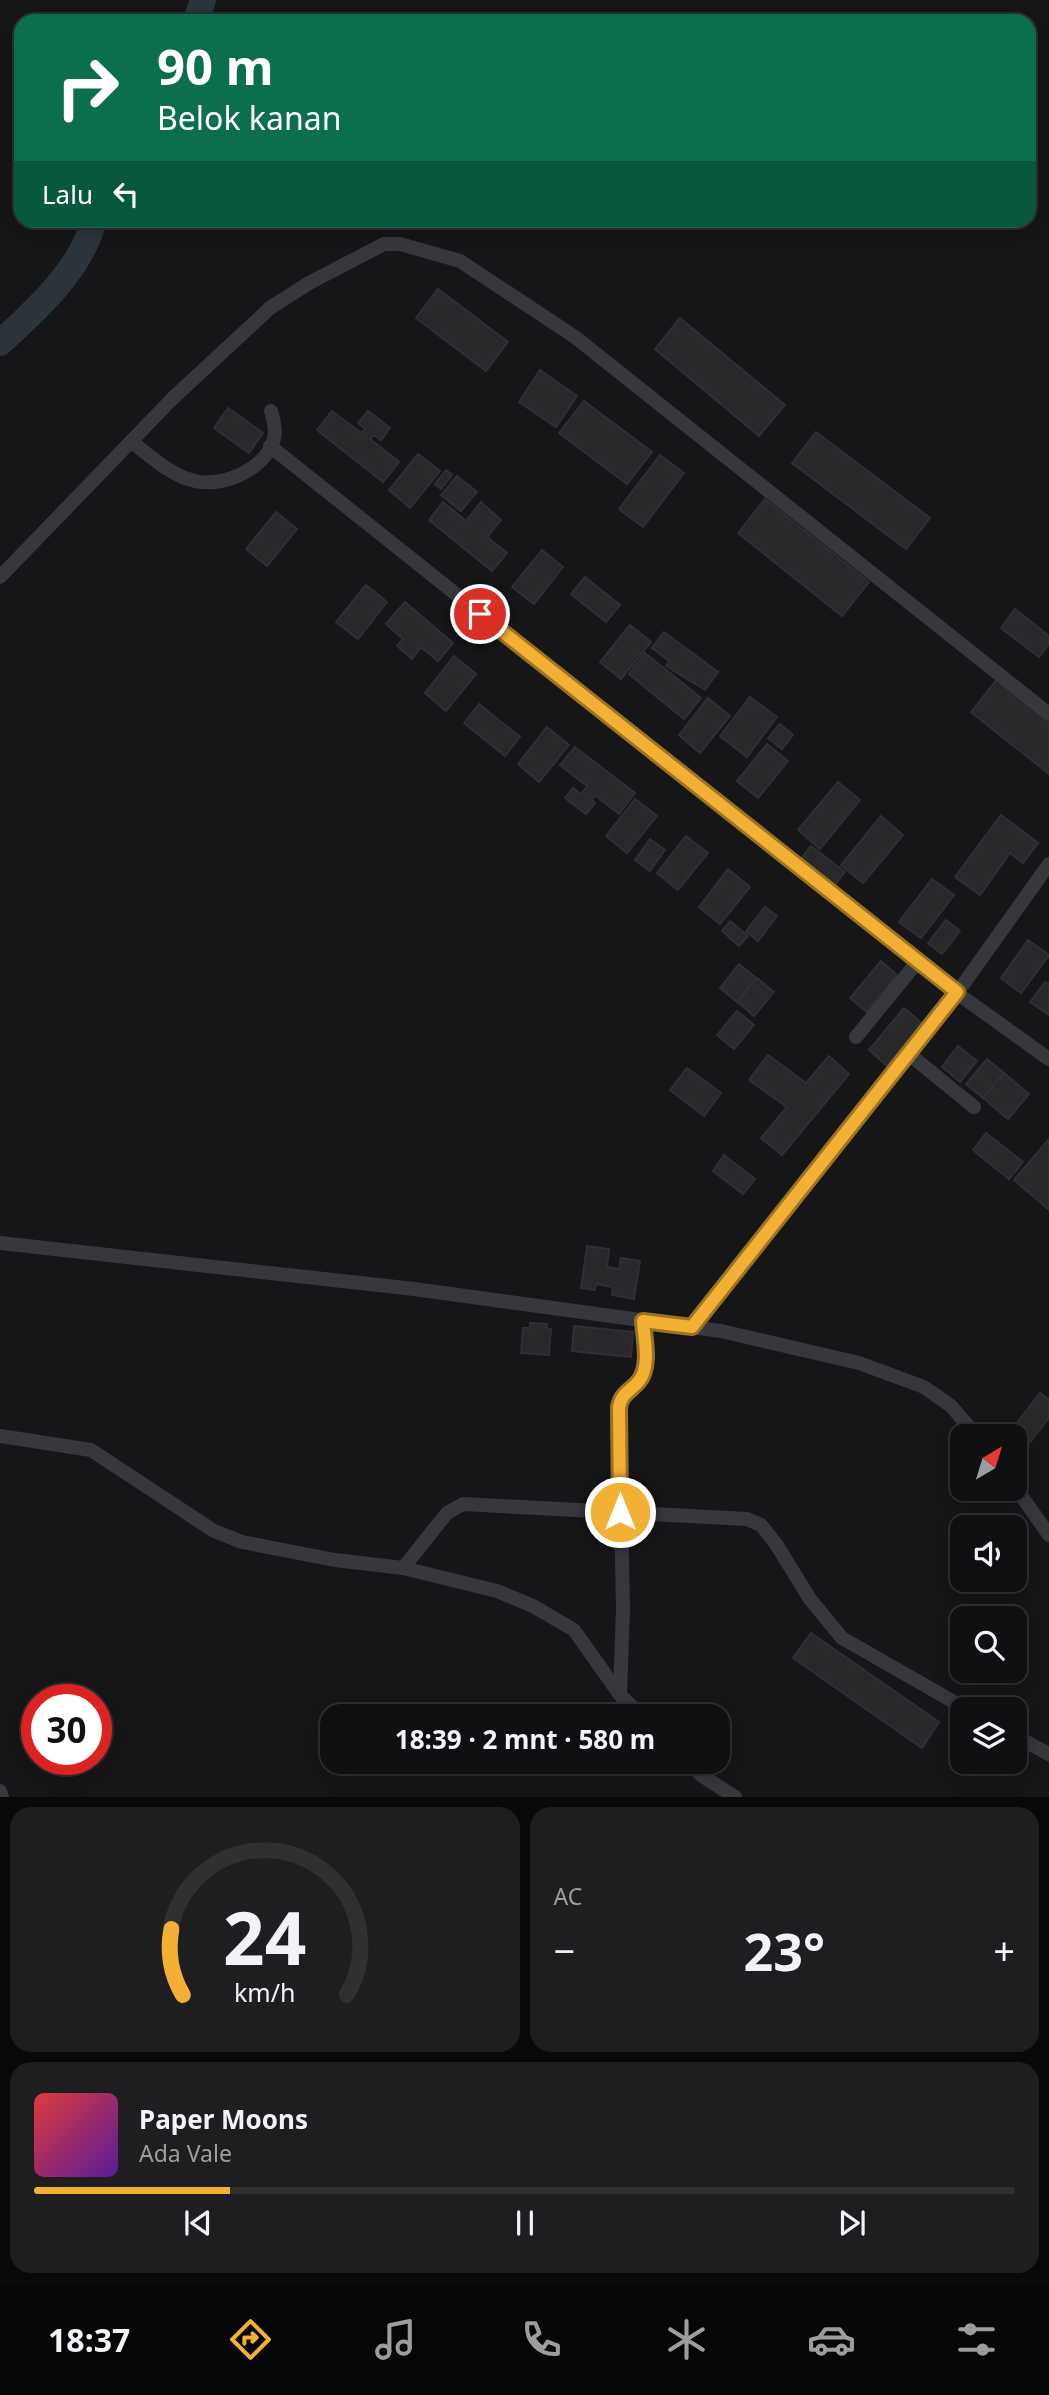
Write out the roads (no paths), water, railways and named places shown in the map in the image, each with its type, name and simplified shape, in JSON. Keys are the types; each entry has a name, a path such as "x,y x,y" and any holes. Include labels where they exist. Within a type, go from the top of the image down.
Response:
{"street":[{"path":"0,577 131,441 270,309 309,283 384,244 438,253 460,261 575,337 1049,715"},
{"path":"131,441 165,467 197,482 232,479 255,465 270,446 275,432 271,411"},
{"path":"270,446 957,992 1048,1057"},
{"path":"692,1327 957,992 1049,864"},
{"path":"856,1037 918,961"},
{"path":"909,1054 974,1107"},
{"path":"0,1243 414,1289 692,1327 818,1353 891,1373 940,1396 966,1424"},
{"path":"621,1695 623,1609 619,1407 621,1395 641,1379 644,1369 643,1321"},
{"path":"0,1436 91,1450 214,1531 242,1542 335,1560 403,1567 497,1591 533,1606 568,1626 630,1704"},
{"path":"1026,1502 1049,1535"},
{"path":"403,1567 447,1513 463,1504 747,1519 756,1522 776,1544 810,1599 842,1638 950,1700"},
{"path":"1027,1742 1049,1754"},
{"path":"700,1774 735,1797"},
{"path":"0,1791 2,1797"}],"waterway":[{"path":"198,14 203,0"},
{"path":"0,343 56,288 79,256 91,228"}]}
